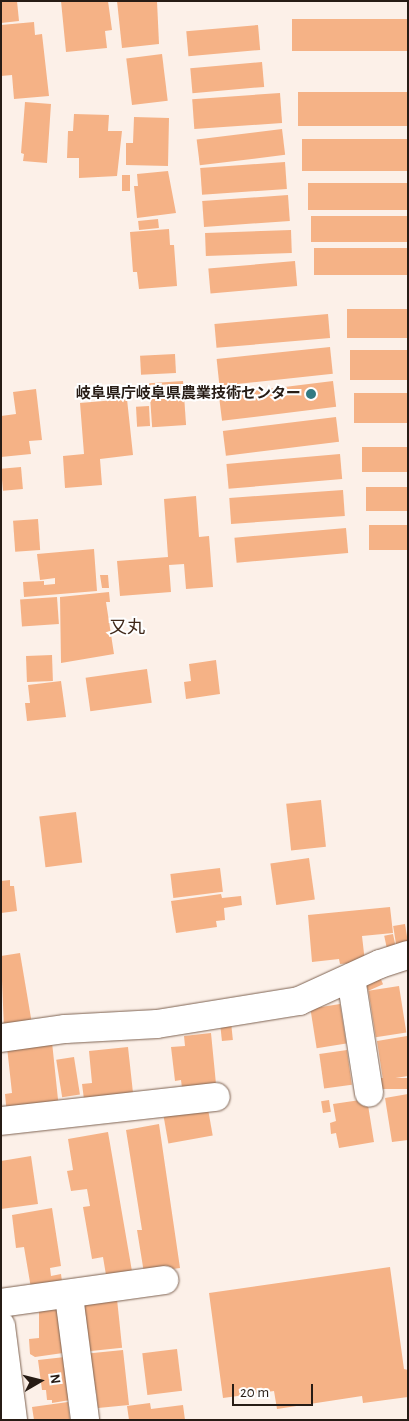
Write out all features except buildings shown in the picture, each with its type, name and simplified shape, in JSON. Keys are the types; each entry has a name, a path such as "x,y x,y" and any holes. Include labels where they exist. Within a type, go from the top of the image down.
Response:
{"street":[{"path":"1,1038 65,1029 157,1024 299,1001 408,955"},
{"path":"351,978 369,1093"},
{"path":"1,1121 216,1097"},
{"path":"1,1303 69,1296 164,1280"},
{"path":"69,1296 85,1420"},
{"path":"1,1326 13,1420"}],"place":[{"name":"岐阜県庁岐阜県農業技術センター","path":"311,394"}],"district":[{"name":"又丸","path":"127,628"}]}
